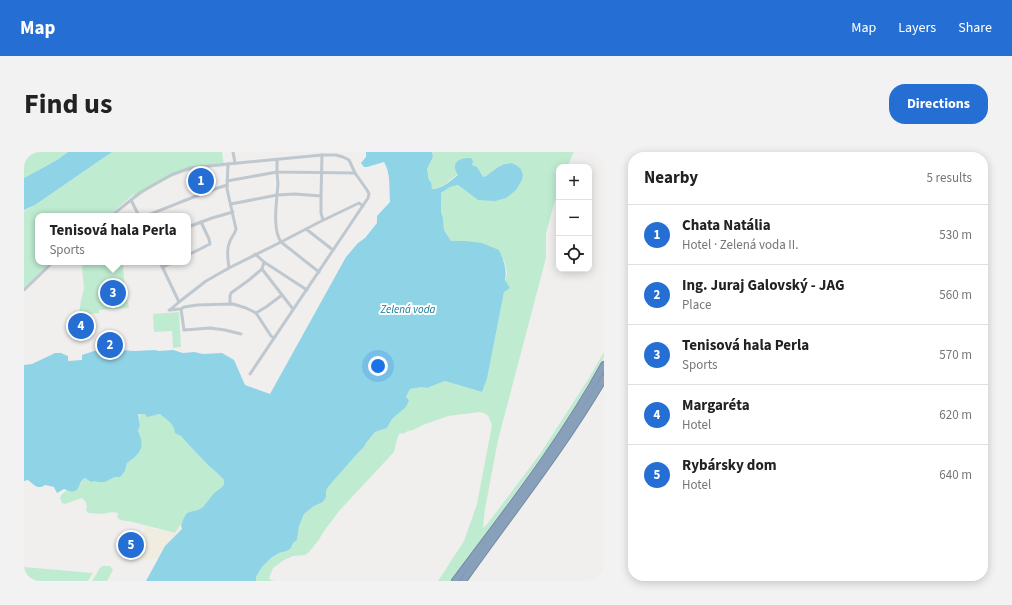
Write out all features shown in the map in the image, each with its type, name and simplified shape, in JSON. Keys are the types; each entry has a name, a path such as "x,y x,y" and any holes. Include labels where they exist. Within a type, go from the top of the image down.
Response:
{"highway":[{"path":"455,581 557,441 588,394 604,365"},
{"path":"463,581 557,452 604,378"}],"street":[{"path":"233,152 235,163"},
{"path":"322,155 321,213 323,220"},
{"path":"115,213 141,192 171,175 190,168 322,155 336,155 347,159 367,190 369,194 368,198 250,374"},
{"path":"277,160 278,184 276,230 278,237 281,242 319,272"},
{"path":"228,164 228,194 236,231 230,241 228,250 229,268"},
{"path":"153,213 227,183 277,172 355,173"},
{"path":"231,204 277,195 295,194 321,196"},
{"path":"274,338 271,336 256,313 230,303 197,305 169,310 206,281 229,268 368,198"},
{"path":"131,200 138,213"},
{"path":"359,203 363,206"},
{"path":"191,226 233,212"},
{"path":"191,254 210,244 201,222"},
{"path":"306,229 333,250"},
{"path":"255,254 264,262 306,290"},
{"path":"230,303 231,292 262,269 264,262"},
{"path":"24,290 50,265"},
{"path":"167,265 163,267 183,308 184,330 210,328 241,334"},
{"path":"262,269 293,309"},
{"path":"256,313 282,295"}],"green space":[{"path":"24,152 68,152 57,160 24,178"},
{"path":"112,152 222,152 224,166 207,167 179,173 132,200 134,194 112,213 35,213 35,265 48,265 24,288 24,211"},
{"path":"432,152 574,152 568,164 556,164 556,198 546,234 546,258 498,440 485,509 483,528 540,454 604,352 604,357 575,406 545,452 451,581 438,581 464,541 477,504 492,425 487,415 480,412 448,416 403,434 400,433 394,452 339,511 309,552 305,555 293,556 284,560 273,568 269,578 276,581 256,581 256,577 262,567 271,558 279,553 287,551 297,540 299,526 304,514 314,506 323,502 326,497 328,487 364,447 375,432 387,428 392,419 406,407 406,397 410,389 422,387 427,388 445,381 482,392 487,379 507,272 504,260 465,241 451,241 444,230 441,212 441,193 450,187 458,185 478,200 506,198 511,163 501,165 488,175 482,177 477,167 455,176 440,187 431,189 427,169 433,157"},
{"path":"82,265 123,265 129,308 115,309 114,306 123,302 121,282 103,283 103,305 112,306 113,309 99,310 99,313 79,315 84,289"},
{"path":"179,312 181,347 173,348 172,331 154,332 153,314"},
{"path":"139,414 160,414 168,419 179,435 224,480 222,487 214,493 203,507 189,512 175,533 120,520 117,517 118,513 88,513 86,510 86,503 82,498 65,504 62,503 60,498 61,495 67,490 72,492 85,478 97,481 106,481 125,471 127,463 132,460 142,445 138,431 140,425"},
{"path":"102,566 110,566 113,570 107,581 92,581 100,568"},
{"path":"24,567 93,573 88,581 24,581"}],"sand":[{"path":"181,525 182,529 165,546 159,558 134,560 138,543 141,541 145,527 175,533"}],"water":[{"path":"68,152 112,152 35,205 24,210 24,178 57,160"},
{"name":"Zelená voda","path":"366,152 432,152 433,157 427,169 432,189 443,186 458,175 455,164 460,160 467,158 471,158 473,161 472,165 477,167 483,177 504,164 511,163 521,169 523,175 522,180 516,190 506,198 495,201 478,200 458,185 450,187 441,193 441,212 444,230 451,241 482,243 499,250 505,265 505,280 510,288 504,292 487,379 482,392 445,381 427,388 422,387 410,389 406,397 409,400 406,407 392,419 387,428 375,432 364,447 328,487 326,497 323,502 314,506 304,514 299,526 297,540 293,543 291,548 271,558 262,567 256,577 256,581 146,581 165,546 182,529 181,525 186,514 203,507 214,493 222,487 224,480 181,436 175,433 172,424 168,420 160,414 147,417 145,414 138,414 140,425 138,431 142,446 135,457 127,463 125,471 120,477 115,477 105,482 91,482 85,478 82,480 77,490 72,492 64,489 57,493 54,487 45,485 38,487 28,480 24,481 24,365 32,364 55,353 61,353 68,356 68,361 82,360 82,355 94,351 173,350 183,353 222,353 234,360 245,385 270,394 346,257 358,243 365,238 377,223 377,216 390,202 389,176 386,166 384,162 364,167 361,163 366,157"}],"place":[{"name":"Chata Natália","path":"201,181"},
{"name":"Tenisová hala Perla","path":"113,293"},
{"name":"Margaréta","path":"81,326"},
{"name":"Ing. Juraj Galovský - JAG","path":"110,345"},
{"name":"Rybársky dom","path":"131,545"}]}
